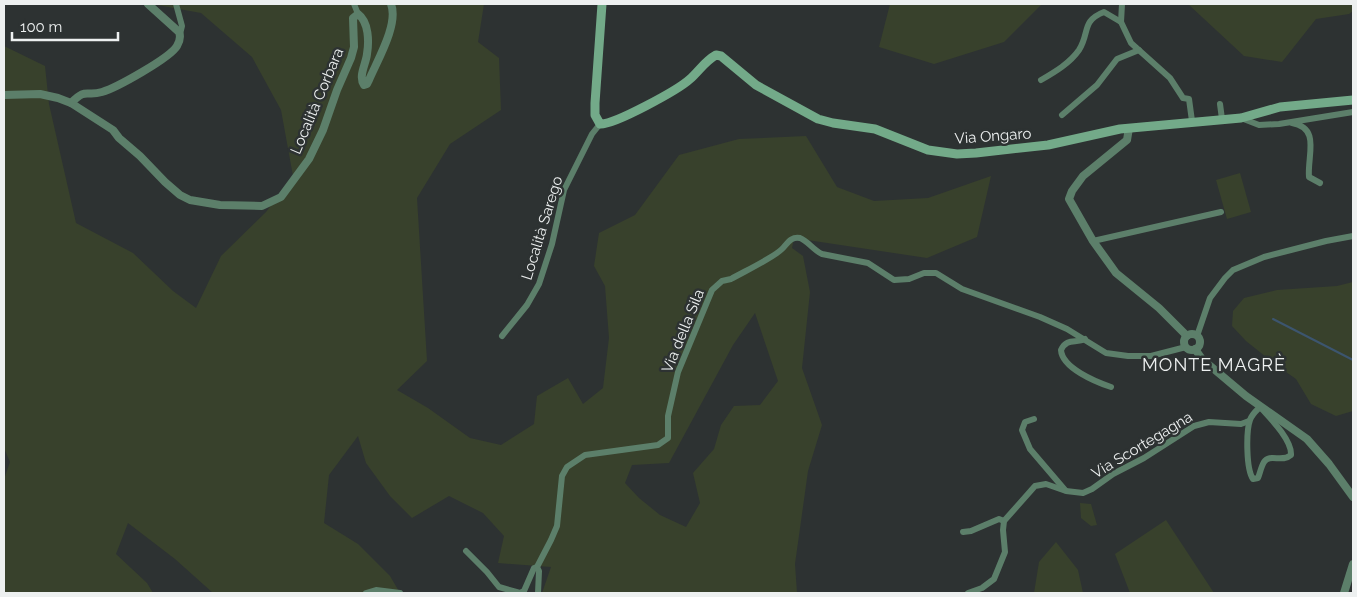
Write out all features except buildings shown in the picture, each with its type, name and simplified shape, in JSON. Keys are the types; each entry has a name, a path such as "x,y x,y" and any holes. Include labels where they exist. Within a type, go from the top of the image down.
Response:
{"main road":[{"path":"600,124 595,115 595,103 602,4"},
{"name":"Via Ongaro","path":"600,124 611,122 669,93 690,79 702,66 716,56 721,56 756,85 818,119 886,132 928,150 957,154 1048,145 1120,129 1241,118 1280,107 1353,100"}],"street":[{"path":"148,4 180,34"},
{"path":"71,103 80,94 86,92 100,93 123,82 166,56 177,46 182,26 176,4"},
{"name":"Località Corbara","path":"354,4 358,14 365,22 368,44 362,76 364,85 369,80 391,25 393,14 390,4"},
{"path":"1122,4 1121,22 1131,43 1170,78 1183,98 1189,99 1192,121"},
{"path":"1041,80 1060,69 1079,49 1088,22 1095,16 1104,12 1121,22"},
{"name":"Località Corbara","path":"4,94 40,94 71,103 113,130 165,182 180,195 190,200 220,205 262,206 271,204 281,197 309,159 323,130 351,58 354,47 353,18 358,14"},
{"path":"1062,115 1097,85 1117,59 1139,50"},
{"path":"1220,104 1222,119"},
{"path":"1241,118 1259,125 1353,112"},
{"path":"1288,122 1299,124 1308,130 1311,139 1309,177 1320,182"},
{"name":"Località Sarego","path":"502,336 527,306 539,284 552,244 564,190 592,134 600,124"},
{"path":"1129,128 1127,140 1084,176 1072,191 1069,199 1093,241 1116,273 1159,308 1187,336"},
{"path":"1093,241 1220,212"},
{"path":"1187,336 1184,341 1186,347 1190,350 1195,349 1200,343 1197,336 1210,298 1233,270 1264,257 1353,236"},
{"name":"Via della Sila","path":"466,550 499,587 520,593 524,592 534,568 537,567 552,540 557,526 562,476 565,469 585,455 658,445 668,438 668,416 678,372 712,290 722,281 731,279 779,251 791,239 802,239 822,254 868,263 894,280 909,279 924,273 936,273 962,289 1040,317 1085,339 1106,353 1128,356 1151,356 1186,347"},
{"path":"1187,336 1197,336"},
{"path":"1085,339 1083,341 1070,341 1066,343 1062,350 1062,356 1079,373 1111,387"},
{"path":"1195,349 1202,359 1260,407 1307,439 1329,464 1353,497"},
{"path":"1260,407 1288,444 1291,451 1289,457 1281,459 1268,458 1265,460 1258,478 1253,479 1249,473 1247,443 1249,421 1254,412 1260,407"},
{"path":"1034,419 1025,422 1022,430 1030,449 1066,491"},
{"name":"Via Scortegagna","path":"1004,521 1037,485 1046,484 1066,491 1082,493 1202,423 1221,421 1241,424 1249,421"},
{"path":"963,532 971,531 999,519 1004,521 1003,530 1006,552 994,579 982,588 968,593"},
{"path":"1344,593 1353,564"},
{"path":"537,567 539,571 538,593"},
{"path":"366,593 376,590 400,593"}],"green space":[{"path":"152,4 484,4 478,42 499,58 501,110 450,144 417,198 427,361 397,390 428,408 470,438 501,445 534,424 537,396 568,378 583,404 603,388 609,338 605,286 594,266 599,233 635,215 679,155 739,139 806,136 837,187 874,201 928,198 991,176 977,237 927,258 794,238 792,248 803,256 810,292 802,368 822,425 808,471 795,564 797,593 542,593 551,567 498,563 504,536 483,513 449,496 412,518 390,496 366,463 358,436 329,475 324,523 358,544 390,576 400,593 213,593 175,559 128,523 116,554 147,583 153,593 4,593 4,479 10,462 4,448 4,46 45,66 49,104 76,223 133,253 173,291 196,308 221,256 266,212 293,176 281,110 252,57 201,13","holes":["755,313 778,381 760,405 734,406 721,425 714,449 693,473 700,503 686,527 660,515 639,498 625,483 632,465 669,463 733,345"]},
{"path":"890,4 1042,4 1004,42 934,64 879,47"},
{"path":"1188,4 1353,4 1353,11 1349,14 1316,19 1282,62 1244,56"},
{"path":"1240,173 1251,212 1227,219 1216,180"},
{"path":"1353,282 1353,411 1336,416 1311,404 1296,379 1246,341 1232,326 1233,311 1244,298 1277,290 1337,286"},
{"path":"1080,503 1091,504 1097,525 1091,526 1081,518"},
{"path":"1166,520 1214,593 1130,593 1115,554"},
{"path":"1056,542 1078,570 1083,593 1034,593 1039,562"}],"waterway":[{"path":"1273,319 1353,360"}],"district":[{"name":"MONTE MAGRÈ","path":"1214,364"}]}
